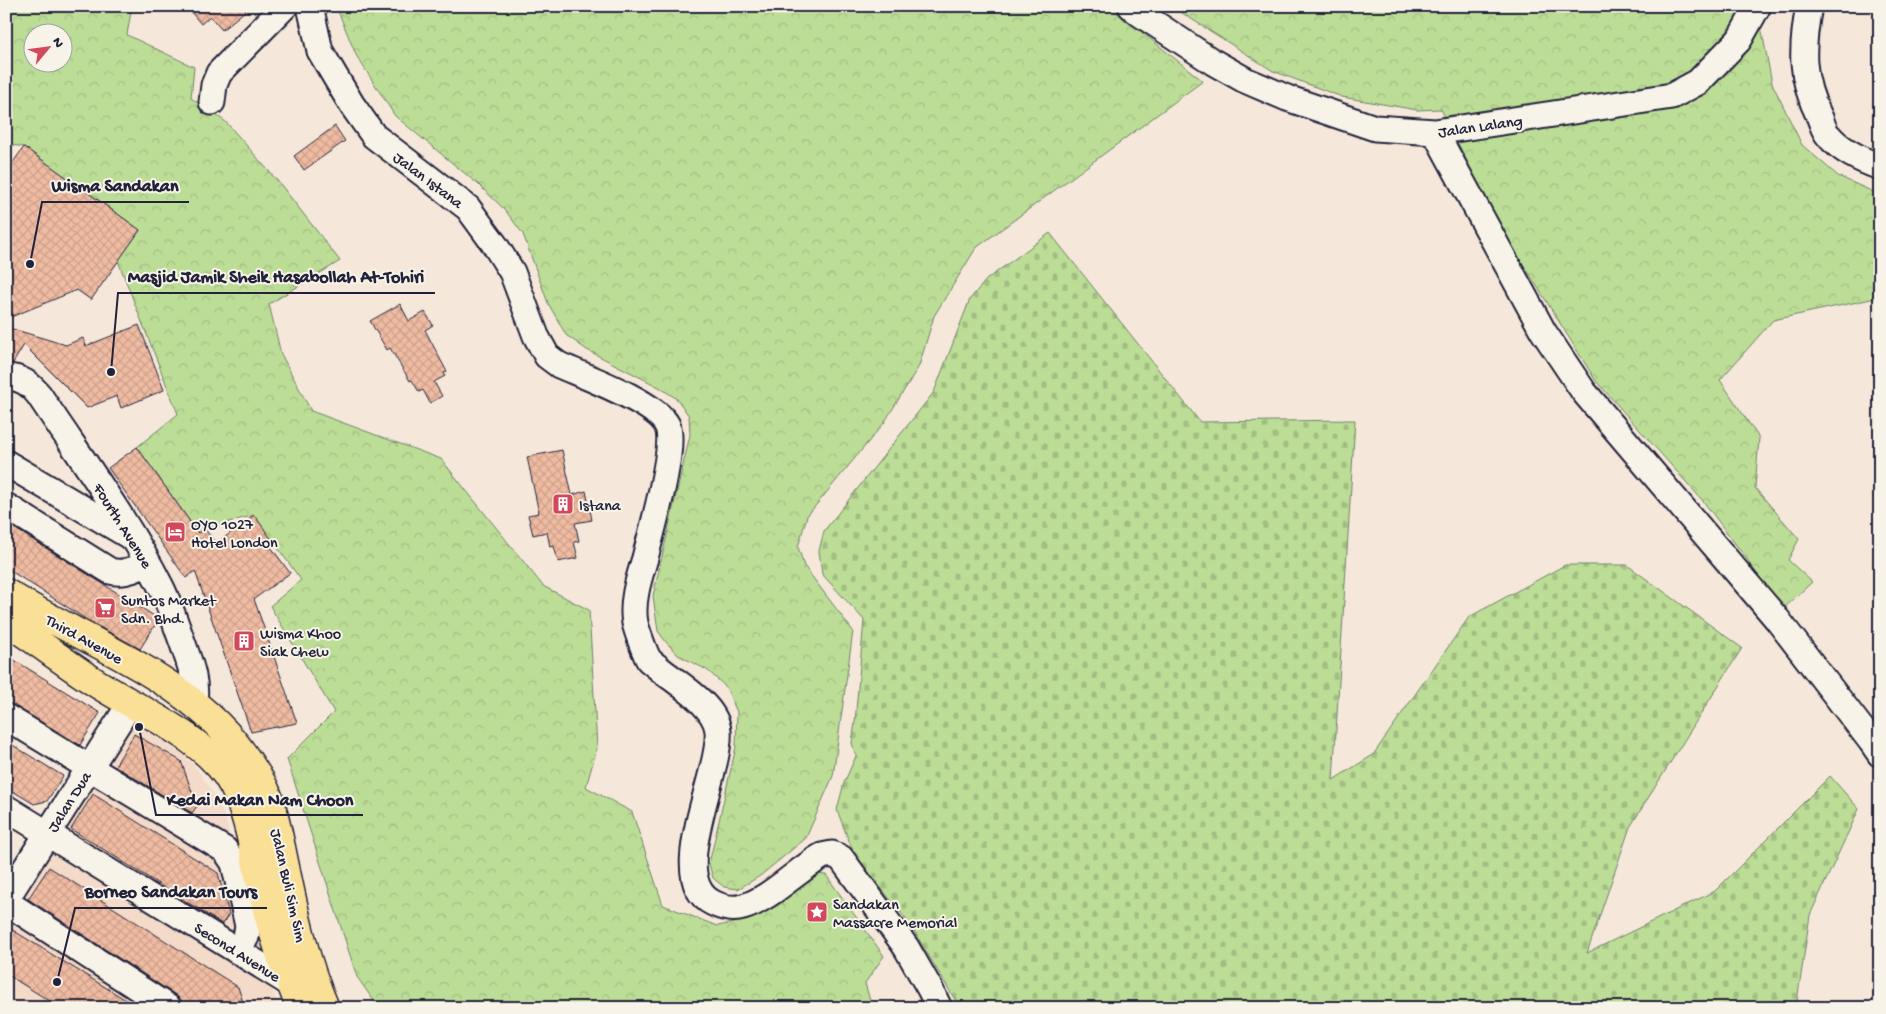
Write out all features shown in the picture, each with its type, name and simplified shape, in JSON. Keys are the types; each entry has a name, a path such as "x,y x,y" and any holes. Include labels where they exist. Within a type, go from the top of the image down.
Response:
{"main road":[{"name":"Third Avenue","path":"6,592 165,682"},
{"name":"Third Avenue","path":"6,621 88,678 130,704"},
{"name":"Jalan Buli Sim Sim","path":"165,682 194,702 222,728 240,749 260,779 270,801 294,910 316,986 325,1008"},
{"path":"130,704 144,690 165,682"},
{"name":"Jalan Buli Sim Sim","path":"130,704 160,720 202,749 218,765 233,785 243,806 252,837 270,924 296,996"}],"street":[{"path":"212,102 214,85 219,73 285,6"},
{"name":"Jalan Istana","path":"310,6 320,51 352,105 374,136 468,208 496,245 512,272 536,336 547,356 559,365 640,402 657,413 667,425 670,433 661,498 636,593 635,622 649,659 709,708 718,729 716,758 699,818 693,865 698,890 706,900 721,907 734,909 745,907 822,856 832,854 841,858 906,947 930,989 938,1008"},
{"name":"Jalan Lalang","path":"1131,6 1213,62 1245,80 1287,98 1375,128 1436,132 1672,96 1698,82 1739,40 1758,6"},
{"path":"1809,6 1803,38 1804,70 1810,100 1828,135 1855,157 1880,167"},
{"path":"1436,132 1543,331 1584,392 1777,619 1872,741 1880,754"},
{"name":"Fourth Avenue","path":"6,377 20,379 29,384 40,395 136,540 162,588 194,677 196,689 194,702"},
{"path":"6,463 136,540"},
{"path":"6,506 110,571 124,572 148,564"},
{"name":"Jalan Dua","path":"6,900 130,704"},
{"path":"6,717 221,846 230,855 234,864 248,926 246,937 236,951"},
{"name":"Second Avenue","path":"6,808 236,951 296,996"},
{"path":"6,900 169,1008"}],"shaded area":[{"path":"129,720 181,753 194,765 211,790 225,818 279,1008 6,1008 6,914"}],"green space":[{"path":"6,6 132,6 127,35 194,67 191,98 226,122 281,185 340,261 269,304 281,354 311,411 441,459 543,586 589,610 597,748 586,787 632,812 663,905 717,926 739,922 814,874 826,875 884,956 865,983 872,1008 379,1008 357,977 287,759 334,712 270,606 301,580 254,515 205,529 198,533 137,447 178,414 118,261 140,230 24,147 6,144"},
{"path":"336,6 1109,6 1203,81 976,248 934,316 919,366 884,423 807,516 798,547 804,566 853,631 833,776 806,838 760,876 738,889 724,887 713,878 709,864 736,747 737,712 726,687 707,670 678,655 658,631 653,596 690,435 689,416 677,399 659,387 587,350 566,335 548,303 523,234 505,210 479,185 395,116 356,55"},
{"path":"1171,6 1757,6 1772,83 1802,145 1838,176 1880,195 1880,286 1876,298 1773,320 1720,380 1759,438 1755,488 1799,539 1788,560 1812,582 1781,611 1746,558 1703,501 1596,381 1497,222 1441,109 1417,110 1342,97 1273,71"},
{"path":"1050,233 1200,422 1355,420 1333,780 1373,755 1469,617 1565,565 1627,565 1742,648 1630,827 1587,953 1715,891 1830,776 1859,809 1810,915 1796,1008 960,1008 909,923 854,854 837,810 844,783 856,756 852,743 864,620 822,574 819,551 824,531 934,392 970,299 987,279"}],"building":[{"path":"186,6 251,6 222,30 210,16 201,24"},
{"path":"335,126 345,141 304,170 294,156"},
{"path":"24,147 140,230 91,300 77,290 6,319 6,172"},
{"path":"400,304 409,321 425,312 433,325 425,330 447,372 444,373 445,376 434,382 442,396 430,403 423,390 419,392 412,380 410,381 390,348 387,350 370,321"},
{"path":"139,325 164,390 121,408 117,396 87,408 24,345 13,363 6,363 6,327 66,345 83,338 86,346"},
{"path":"137,447 198,533 205,529 216,544 254,515 272,540 268,543 290,573 254,599 297,723 251,732 195,571 186,578 108,468"},
{"name":"Istana","path":"562,450 572,495 586,491 592,520 575,523 579,541 574,542 578,558 558,562 554,546 550,547 547,532 533,535 528,515 539,513 527,457"},
{"name":"Suntos Market Sdn. Bhd.","path":"6,523 159,619 140,649 92,623 6,568"},
{"path":"6,655 100,713 80,745 13,705 6,703"},
{"path":"134,734 181,761 197,806 192,813 115,766"},
{"path":"6,741 63,776 47,801 34,804 6,787"},
{"path":"93,794 218,873 229,914 222,924 71,829"},
{"path":"49,867 238,987 245,1008 190,1008 182,1003 177,996 28,899"},
{"path":"6,926 139,1008 61,1008 6,974"}],"place":[{"name":"Wisma Sandakan","path":"30,264"},
{"name":"Masjid Jamik Sheik Hasabollah At-Tohiri","path":"111,372"},
{"name":"Istana","path":"563,504"},
{"name":"OYO 1027 Hotel London","path":"175,532"},
{"name":"Suntos Market Sdn. Bhd.","path":"105,608"},
{"name":"Wisma Khoo Siak Chew","path":"244,641"},
{"name":"Kedai Makan Nam Choon","path":"139,727"},
{"name":"Sandakan Massacre Memorial","path":"817,912"},
{"name":"Borneo Sandakan Tours","path":"57,982"}]}
